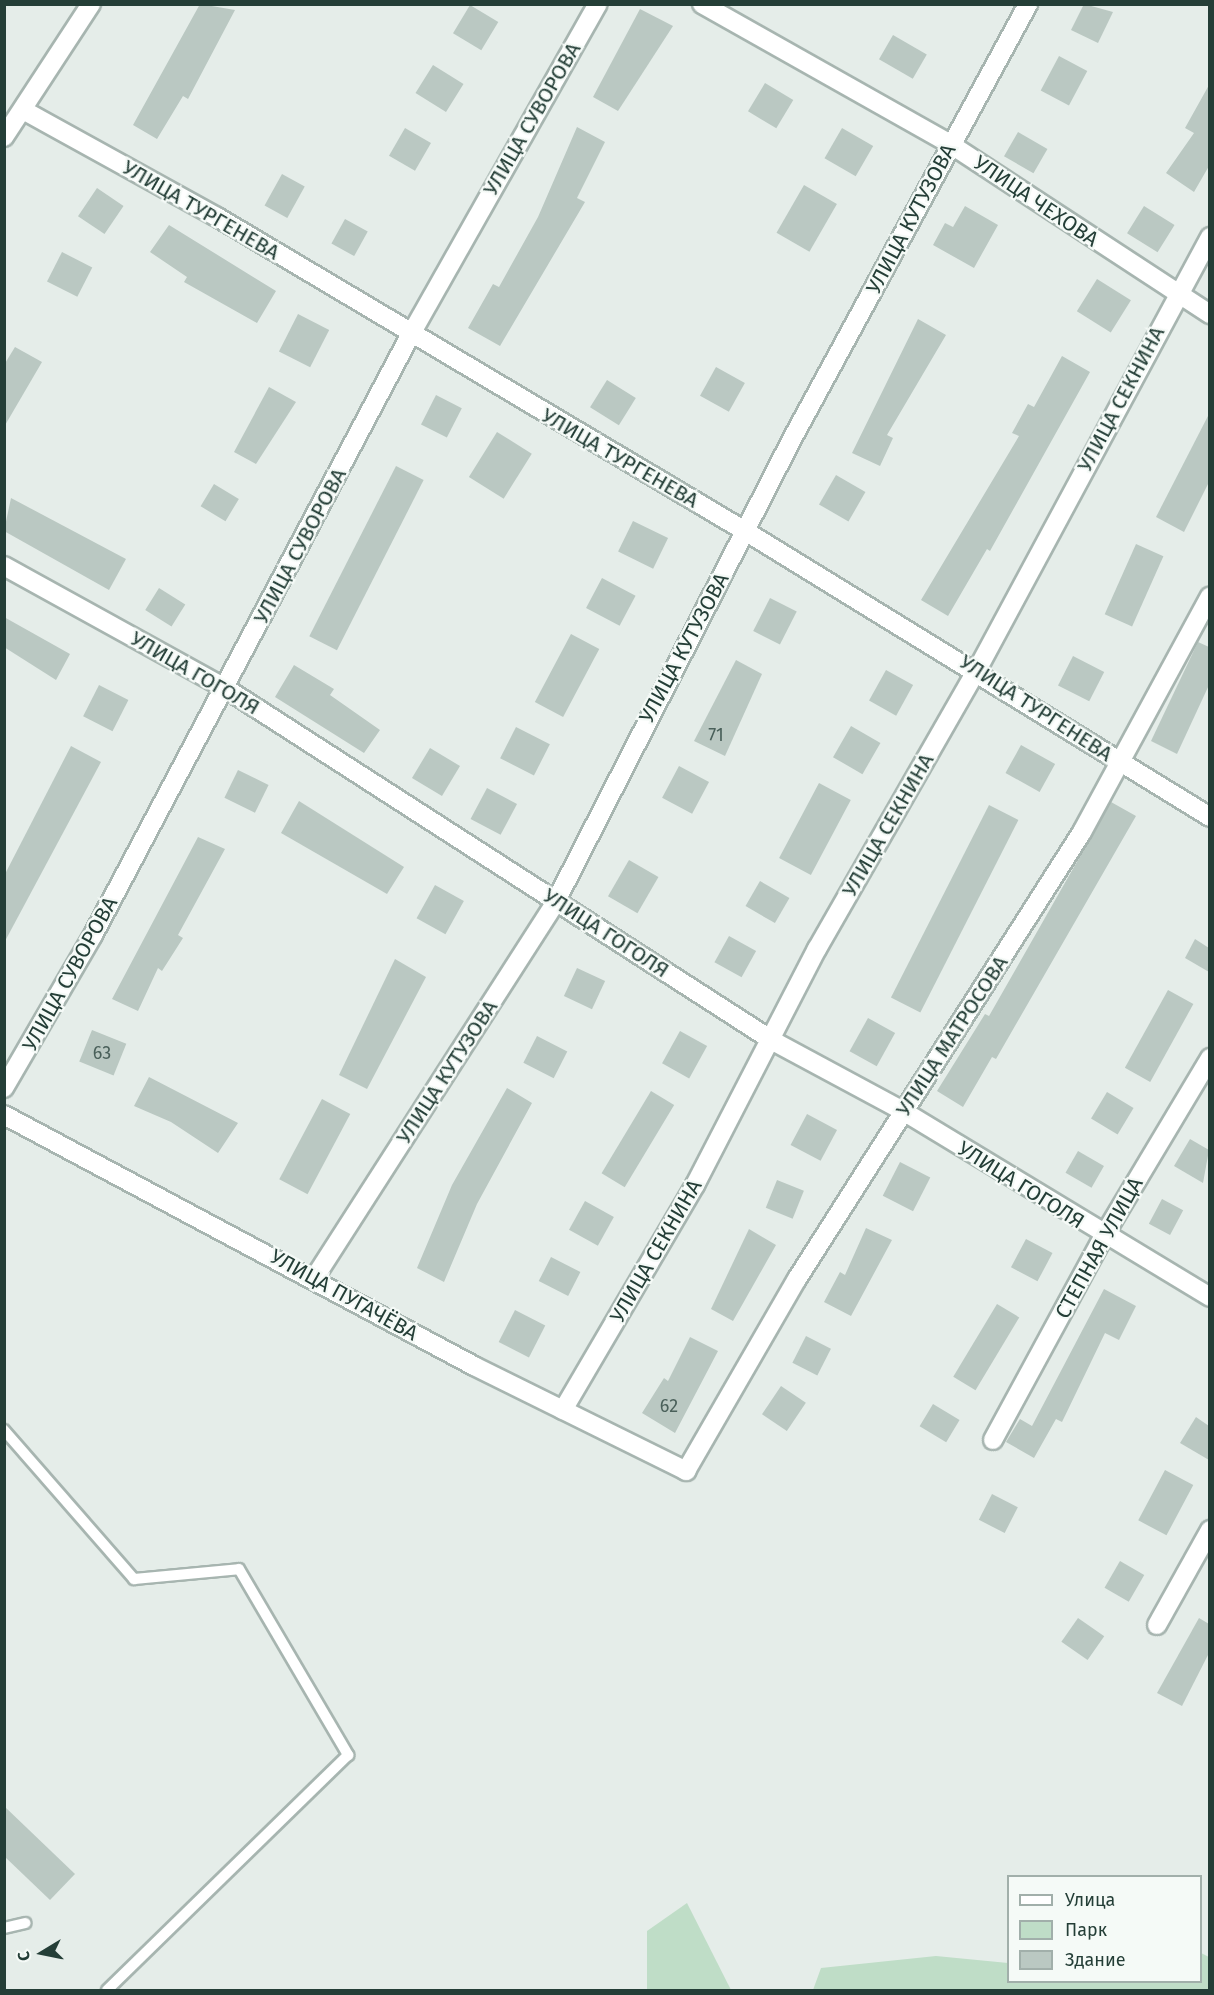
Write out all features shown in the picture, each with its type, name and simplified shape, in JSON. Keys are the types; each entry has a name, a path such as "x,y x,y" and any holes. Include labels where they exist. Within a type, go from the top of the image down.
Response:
{"street":[{"path":"6,130 23,110 91,4"},
{"name":"УЛИЦА СУВОРОВА","path":"4,1088 225,688 411,334 598,4"},
{"name":"УЛИЦА ЧЕХОВА","path":"702,4 950,144 1176,295 1209,314"},
{"name":"УЛИЦА КУТУЗОВА","path":"315,1277 556,901 745,531 950,144 1028,4"},
{"name":"УЛИЦА ТУРГЕНЕВА","path":"23,110 217,217 745,531 977,670 1209,817"},
{"name":"УЛИЦА СЕКНИНА","path":"562,1410 773,1041 817,949 977,670 1209,237"},
{"name":"УЛИЦА ГОГОЛЯ","path":"4,566 225,688 773,1041 903,1111 1103,1237 1209,1297"},
{"name":"УЛИЦА МАТРОСОВА","path":"686,1471 796,1279 903,1111 952,1041 1120,762 1209,596"},
{"name":"СТЕПНАЯ УЛИЦА","path":"993,1440 1103,1237 1209,1058"},
{"name":"УЛИЦА ПУГАЧЁВА","path":"4,1115 315,1277 562,1410 686,1471"},
{"path":"1157,1625 1209,1530"}],"lane":[{"path":"4,1430 134,1580 239,1569 348,1755 107,1990"},
{"path":"4,1928 25,1923"}],"green space":[{"path":"687,1903 731,1990 647,1990 647,1931"},
{"path":"1202,1954 1209,1957 1209,1990 813,1990 821,1968 936,1956 1007,1963 1007,1983 1202,1983"}],"building":[{"path":"200,4 235,10 188,99 183,96 157,139 133,125"},
{"path":"1084,4 1113,12 1098,43 1071,30"},
{"path":"470,5 498,22 481,50 453,33"},
{"path":"640,9 673,26 618,111 593,97"},
{"path":"893,35 927,54 913,79 879,59"},
{"path":"1059,56 1087,71 1069,105 1041,90"},
{"path":"433,65 464,84 446,112 416,93"},
{"path":"765,83 793,100 776,128 748,111"},
{"path":"1209,85 1209,166 1194,192 1166,173 1194,133 1185,128"},
{"path":"577,127 605,142 577,198 585,202 500,346 468,328 493,284 499,287 538,217"},
{"path":"405,128 431,143 415,171 389,156"},
{"path":"842,128 873,146 856,176 824,158"},
{"path":"1018,132 1047,149 1033,173 1004,156"},
{"path":"282,174 305,187 287,218 265,205"},
{"path":"804,185 837,204 809,252 776,233"},
{"path":"97,188 124,206 105,234 78,216"},
{"path":"965,206 998,225 974,268 933,245 945,223 953,227"},
{"path":"1144,206 1175,225 1158,252 1127,233"},
{"path":"345,219 368,232 354,256 331,243"},
{"path":"169,225 276,291 257,323 184,282 187,277 150,252"},
{"path":"62,252 92,267 77,297 47,281"},
{"path":"1097,279 1131,300 1111,332 1077,311"},
{"path":"298,314 329,330 310,367 279,351"},
{"path":"918,319 946,335 887,435 893,438 880,466 852,453"},
{"path":"15,347 42,362 4,427 4,365"},
{"path":"1062,356 1090,372 990,551 987,549 948,616 921,600 1019,436 1012,433 1028,404 1034,407"},
{"path":"716,367 745,383 729,412 700,396"},
{"path":"607,380 636,398 619,425 590,407"},
{"path":"269,387 296,402 256,464 234,452"},
{"path":"436,395 462,408 447,438 421,424"},
{"path":"1209,414 1209,482 1184,532 1156,517"},
{"path":"497,432 532,454 504,499 469,477"},
{"path":"396,466 424,480 337,650 309,636"},
{"path":"836,475 865,492 848,521 819,504"},
{"path":"214,484 239,499 225,521 201,506"},
{"path":"11,498 126,559 109,590 4,531"},
{"path":"633,521 668,538 653,569 618,552"},
{"path":"1136,544 1163,556 1132,627 1105,614"},
{"path":"602,578 636,596 620,626 586,608"},
{"path":"159,588 185,604 172,626 145,610"},
{"path":"770,598 797,612 780,645 753,631"},
{"path":"4,617 70,654 56,680 4,647"},
{"path":"571,634 599,649 563,717 535,702"},
{"path":"1198,642 1209,647 1209,685 1177,754 1151,741"},
{"path":"1073,656 1104,672 1089,701 1058,685"},
{"path":"736,660 762,674 725,756 694,741"},
{"path":"294,665 334,689 330,695 380,730 364,753 275,697"},
{"path":"886,670 913,685 896,716 869,701"},
{"path":"99,685 128,700 113,731 83,716"},
{"path":"851,726 880,743 862,774 833,757"},
{"path":"516,727 550,744 534,775 500,758"},
{"path":"1021,745 1055,764 1040,792 1005,773"},
{"path":"71,746 101,762 4,943 4,876"},
{"path":"430,748 460,766 442,796 412,778"},
{"path":"679,766 709,782 692,814 662,798"},
{"path":"238,770 269,785 255,813 224,798"},
{"path":"819,783 851,800 811,875 779,858"},
{"path":"487,788 517,804 501,835 471,819"},
{"path":"299,801 404,867 387,894 281,833"},
{"path":"1111,802 1136,816 996,1059 992,1057 963,1107 937,1091 985,1014 989,1016"},
{"path":"989,805 1018,820 920,1012 891,997"},
{"path":"198,837 225,849 178,935 183,938 162,971 158,968 138,1011 112,999"},
{"path":"629,860 658,877 637,913 608,896"},
{"path":"760,881 789,898 775,923 746,906"},
{"path":"435,885 464,901 445,934 417,918"},
{"path":"729,936 756,951 742,977 714,962"},
{"path":"1195,939 1209,948 1209,972 1185,958"},
{"path":"395,959 426,977 367,1089 339,1075"},
{"path":"577,968 605,981 592,1009 564,996"},
{"path":"1168,990 1193,1004 1150,1082 1125,1068"},
{"path":"868,1018 895,1033 877,1066 850,1051"},
{"path":"92,1030 126,1044 114,1075 79,1062"},
{"path":"680,1031 707,1046 689,1078 662,1063"},
{"path":"537,1036 567,1051 554,1078 523,1063"},
{"path":"149,1077 238,1123 218,1153 171,1122 134,1106"},
{"path":"507,1088 532,1103 477,1204 444,1282 417,1268 452,1185"},
{"path":"651,1091 674,1105 625,1187 602,1173"},
{"path":"1107,1092 1134,1108 1118,1135 1091,1119"},
{"path":"322,1099 350,1114 308,1194 279,1179"},
{"path":"807,1114 837,1130 821,1161 791,1145"},
{"path":"1190,1139 1209,1150 1203,1183 1174,1166"},
{"path":"1078,1151 1104,1166 1091,1188 1066,1173"},
{"path":"900,1162 930,1177 913,1211 883,1196"},
{"path":"777,1180 804,1191 793,1219 766,1208"},
{"path":"1162,1199 1183,1210 1170,1235 1149,1224"},
{"path":"585,1201 614,1217 598,1246 569,1230"},
{"path":"866,1228 892,1240 851,1316 824,1302 840,1272 845,1275"},
{"path":"749,1229 776,1245 733,1321 711,1309"},
{"path":"1026,1239 1052,1253 1037,1281 1011,1267"},
{"path":"551,1257 580,1272 568,1296 539,1281"},
{"path":"1104,1289 1136,1306 1119,1340 1105,1333 1062,1422 1056,1419 1034,1458 1006,1442 1020,1419 1032,1426"},
{"path":"997,1304 1019,1317 976,1390 953,1377"},
{"path":"515,1310 545,1325 529,1358 499,1342"},
{"path":"806,1336 831,1349 817,1375 792,1363"},
{"path":"690,1337 718,1351 675,1433 642,1413 664,1378 668,1381"},
{"path":"781,1386 806,1403 787,1431 762,1414"},
{"path":"933,1404 960,1420 946,1442 920,1426"},
{"path":"1196,1417 1209,1426 1209,1460 1180,1443"},
{"path":"1165,1470 1193,1485 1166,1535 1138,1520"},
{"path":"992,1494 1018,1507 1005,1533 979,1520"},
{"path":"1120,1561 1144,1575 1129,1602 1104,1588"},
{"path":"1078,1618 1104,1636 1088,1660 1061,1642"},
{"path":"1199,1618 1209,1624 1209,1653 1182,1706 1157,1693"},
{"path":"4,1806 75,1874 50,1900 4,1856"}]}
